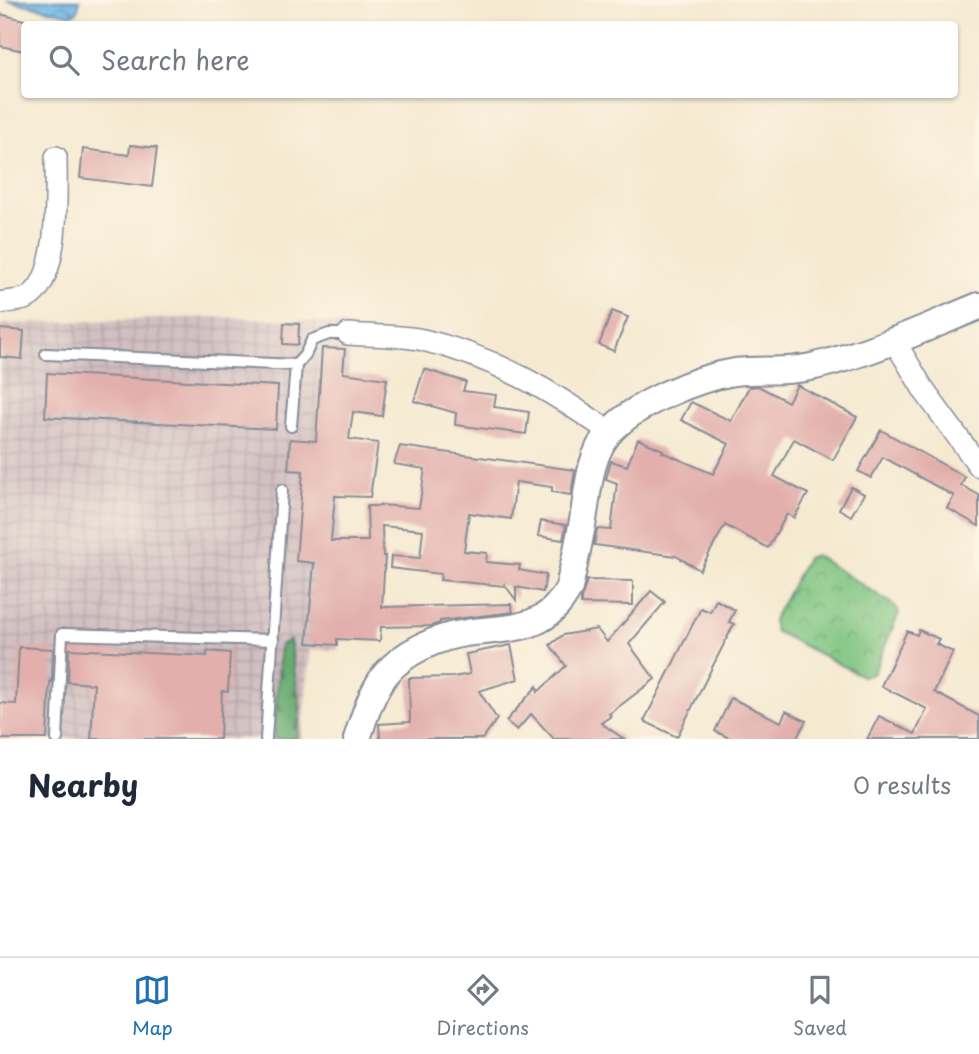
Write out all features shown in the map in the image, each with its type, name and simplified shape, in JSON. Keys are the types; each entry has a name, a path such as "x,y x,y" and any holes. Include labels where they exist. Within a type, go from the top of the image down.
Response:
{"street":[{"path":"0,303 26,298 38,289 48,268 56,221 56,157"},
{"path":"357,739 366,709 386,673 422,646 443,638 503,629 539,620 561,602 569,587 596,456 610,432 644,405 712,377 737,372 813,367 894,340 979,306"},
{"path":"348,334 421,339 469,354 522,376 571,404 610,432"},
{"path":"894,340 925,392 979,466"}],"lane":[{"path":"291,426 296,365 305,355 312,340 329,334 348,334"},
{"path":"46,354 296,365"},
{"path":"266,739 282,491"},
{"path":"57,739 62,634 273,640"}],"shaded area":[{"path":"213,317 313,321 351,326 338,561 347,563 338,650 311,649 301,739 0,739 0,324"}],"green space":[{"path":"815,555 894,605 899,613 873,674 862,676 775,631 773,620 807,558"},
{"path":"290,640 300,708 297,739 274,739 280,645"}],"water":[{"path":"6,0 80,0 77,12 72,15"}],"building":[{"path":"0,14 24,20 21,21 21,50 0,46"},
{"path":"130,145 157,148 152,187 80,178 83,149 129,155"},
{"path":"612,311 628,317 614,351 599,345"},
{"path":"284,323 299,324 298,345 283,344"},
{"path":"0,329 24,331 22,359 0,357"},
{"path":"322,348 345,349 343,373 387,379 382,416 353,412 349,439 378,443 370,497 335,496 331,541 368,541 367,506 419,508 425,469 394,464 400,446 575,470 571,495 552,492 552,487 516,482 511,519 469,513 464,551 487,553 486,562 520,565 519,570 546,575 543,592 516,587 516,600 505,585 440,580 441,574 390,568 391,556 420,558 423,530 382,526 385,556 382,607 511,604 513,612 440,621 431,626 381,627 380,641 337,639 337,645 307,643 314,563 296,561 303,471 288,470 290,439 316,441"},
{"path":"424,369 466,382 463,391 496,395 494,407 529,412 526,434 455,425 456,413 414,401"},
{"path":"47,373 278,386 276,429 45,417"},
{"path":"797,385 857,417 833,460 794,439 774,476 808,494 794,518 787,514 768,548 725,525 700,570 676,556 594,545 597,529 611,530 617,483 606,479 611,461 627,466 638,439 713,474 729,444 681,420 691,402 731,421 749,387 758,386 788,402"},
{"path":"881,430 965,477 961,485 979,495 979,526 947,508 954,496 883,457 871,478 858,471"},
{"path":"851,487 864,494 851,516 839,509"},
{"path":"541,521 566,525 563,540 538,536"},
{"path":"587,580 633,581 633,605 581,604"},
{"path":"651,591 665,602 629,644 655,679 601,723 624,739 554,739 531,714 517,730 506,721 537,686 538,692 566,666 550,645 563,635 597,629 607,642"},
{"path":"716,600 735,610 729,622 734,624 677,737 644,721 701,608 710,612"},
{"path":"919,630 939,639 936,644 953,652 934,692 979,716 979,739 867,739 879,716 915,734 927,709 881,686 907,631 917,635"},
{"path":"511,645 518,679 479,691 497,719 482,739 380,739 379,724 410,722 409,678 470,674 466,654"},
{"path":"19,647 53,649 47,739 0,739 0,703 16,704"},
{"path":"69,649 207,656 207,651 230,653 228,692 222,691 220,739 91,739 94,684 68,682"},
{"path":"731,698 781,722 786,711 806,721 796,739 731,739 715,731"}]}
